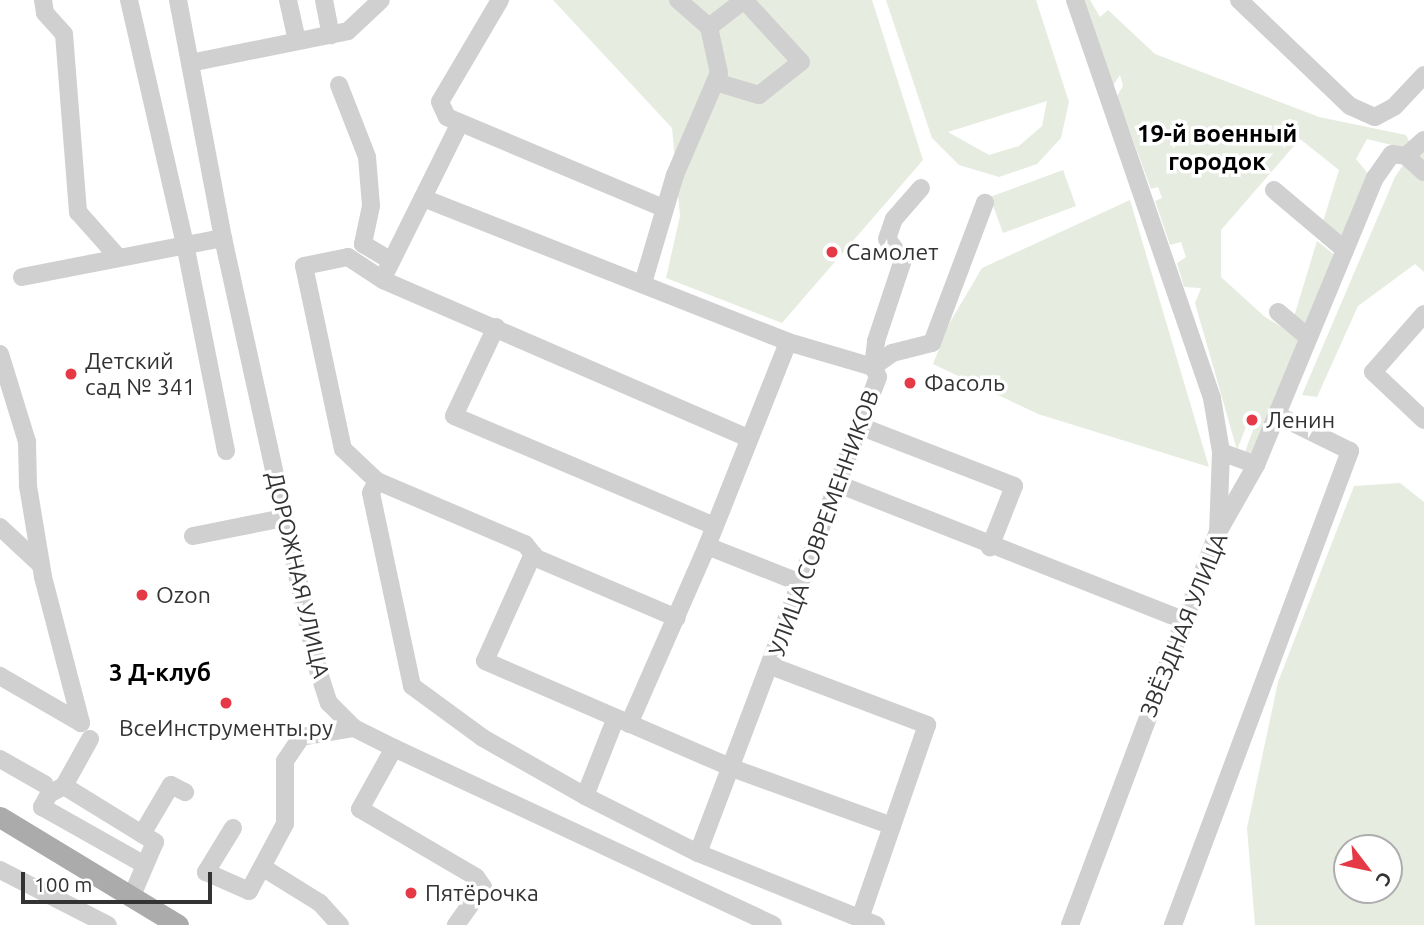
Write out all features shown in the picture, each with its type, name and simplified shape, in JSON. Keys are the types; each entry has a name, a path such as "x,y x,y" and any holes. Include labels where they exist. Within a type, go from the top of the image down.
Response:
{"main road":[{"path":"0,817 178,925"}],"street":[{"path":"43,0 46,13 64,34 78,212 118,257"},
{"path":"130,0 186,249 226,451"},
{"name":"ДОРОЖНАЯ УЛИЦА","path":"178,0 223,238 318,670 329,703 354,728 773,925"},
{"path":"288,0 297,41"},
{"path":"324,0 331,34"},
{"path":"190,63 331,34 360,24 381,0"},
{"path":"500,0 440,102 447,117 663,208"},
{"path":"643,283 663,208 719,73 709,27 678,0"},
{"path":"709,27 744,0 801,62 759,95 715,82"},
{"path":"1075,0 1212,398 1221,452 1217,532"},
{"path":"1239,0 1350,106 1375,117 1394,107 1424,75"},
{"path":"339,85 367,157 371,206 363,244 390,260"},
{"path":"383,280 390,260 460,123"},
{"path":"1424,140 1406,156 1424,172"},
{"name":"ЗВЁЗДНАЯ УЛИЦА","path":"1070,925 1217,532 1256,465 1375,178 1392,154 1406,156"},
{"path":"873,367 876,341 903,260 887,239 894,219 921,188"},
{"path":"1274,190 1345,250"},
{"name":"УЛИЦА СОВРЕМЕННИКОВ","path":"424,198 788,342 873,367 878,377 862,427 698,853"},
{"path":"873,367 892,353 932,343 985,202"},
{"path":"22,278 118,257 186,249 223,238"},
{"path":"677,618 533,554 525,544 377,481 343,449 304,266 348,257 383,280 748,438"},
{"path":"1278,312 1308,337"},
{"path":"1424,314 1373,372 1424,420"},
{"path":"496,327 454,416 714,526"},
{"path":"585,796 677,618 788,342"},
{"path":"0,354 27,442 28,486 41,565 81,723 0,676"},
{"path":"1174,925 1350,451 1277,415"},
{"path":"862,427 1014,486 990,547"},
{"path":"1221,452 1256,465"},
{"path":"377,481 371,492 412,686 483,738 585,796 698,853 868,922 892,826 927,724 771,666"},
{"path":"838,484 990,547 1184,620"},
{"path":"193,536 285,517"},
{"path":"0,527 41,565"},
{"path":"707,546 801,583"},
{"path":"533,554 485,661 732,768 892,826"},
{"path":"233,828 206,872 249,891 285,824 285,761 301,737 354,728"},
{"path":"90,739 64,786 50,794 42,807 138,861"},
{"path":"394,748 360,809 476,877 483,887 456,925"},
{"path":"0,760 44,784"},
{"path":"142,834 172,785 185,792"},
{"path":"64,786 155,842 131,898"},
{"path":"262,867 320,903 340,925"},
{"path":"0,870 108,925"}],"shaded area":[{"path":"553,0 872,0 923,160 782,323 666,278 680,216 672,128"},
{"path":"886,0 1036,0 1069,102 1061,138 1037,164 999,177 959,165 932,138","holes":["1047,101 1042,126 1019,146 989,155 948,132"]},
{"path":"1084,0 1090,0 1100,17 1108,10 1155,54 1319,117 1406,135 1411,145 1404,148 1367,139 1356,159 1369,175 1342,241 1322,225 1339,170 1300,139 1221,230 1221,277 1265,317 1302,339 1258,450 1251,453 1245,452 1258,416 1251,414 1237,450 1195,303 1201,288 1184,287 1177,263 1186,257 1181,242 1170,245 1155,201 1162,198 1158,187 1151,189 1117,96 1123,86 1120,75 1112,87"},
{"path":"1424,134 1424,272 1415,264 1358,306 1317,397 1302,395 1395,177"},
{"path":"1063,170 1076,206 1003,233 990,197"},
{"path":"1130,200 1209,467 1038,414 933,364 949,324 982,268"},
{"path":"1317,241 1336,256 1306,329 1293,320"},
{"path":"1400,483 1424,502 1424,925 1255,925 1247,828 1278,682 1354,486"}],"place":[{"name":"Самолет","path":"832,252"},
{"name":"Детский сад № 341","path":"71,374"},
{"name":"Фасоль","path":"910,383"},
{"name":"Ленин","path":"1252,420"},
{"name":"Ozon","path":"142,595"},
{"name":"ВсеИнструменты.ру","path":"226,703"},
{"name":"Пятёрочка","path":"411,893"}],"district":[{"name":"19-й военный городок","path":"1217,148"},
{"name":"3 Д-клуб","path":"160,673"}]}
